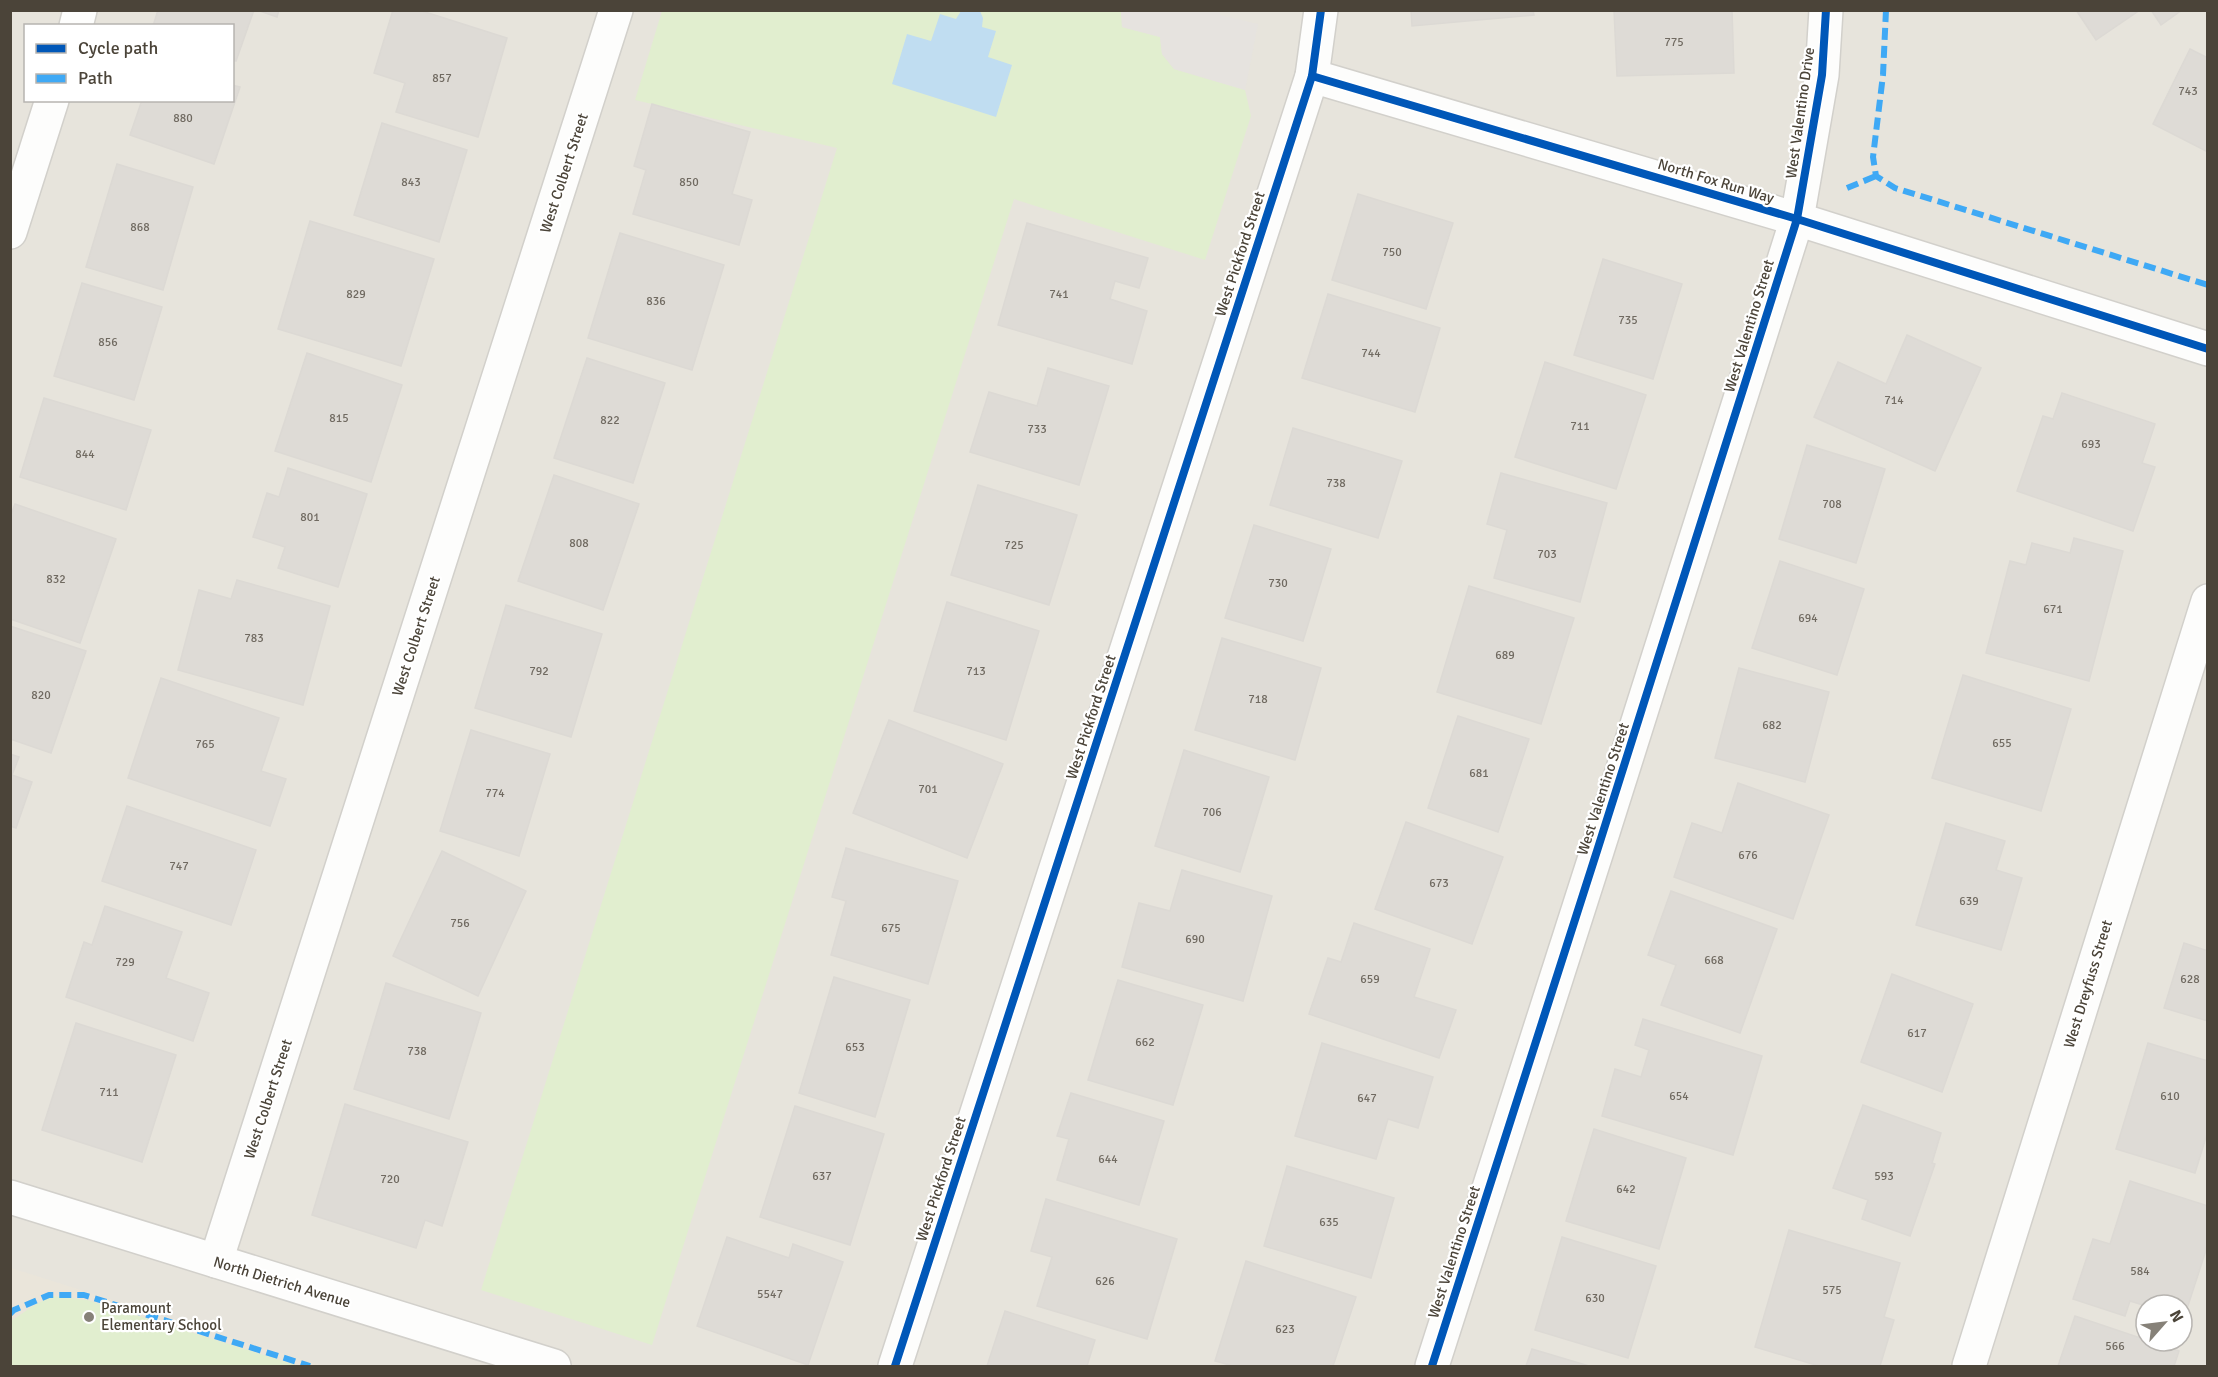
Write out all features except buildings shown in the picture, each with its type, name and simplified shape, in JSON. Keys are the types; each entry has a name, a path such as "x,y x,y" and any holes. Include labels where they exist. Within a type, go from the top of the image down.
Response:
{"street":[{"name":"West Colbert Street","path":"216,1261 616,10"},
{"path":"1312,76 1321,10"},
{"name":"West Valentino Drive","path":"1797,219 1822,75 1826,10"},
{"name":"North Fox Run Way","path":"1312,76 1797,219 2208,349"},
{"name":"West Pickford Street","path":"895,1366 1312,76"},
{"path":"10,232 51,102"},
{"name":"West Valentino Street","path":"1432,1366 1605,829 1797,219"},
{"name":"West Dreyfuss Street","path":"1969,1366 2208,601"},
{"name":"North Dietrich Avenue","path":"10,1197 554,1366"}],"shaded area":[{"path":"11,11 2207,11 2207,1366 11,1366"},
{"path":"1121,11 1220,11 1220,15 1258,24 1245,90 1174,69 1162,54 1160,37 1122,27"},
{"name":"Paramount Elementary School","path":"11,1268 323,1366 11,1366"}],"green space":[{"path":"662,11 1121,11 1122,27 1160,37 1162,54 1174,69 1245,90 1251,116 1205,260 1014,199 652,1345 481,1290 837,148 635,100"},
{"name":"Paramount Elementary School","path":"52,1296 87,1300 299,1366 11,1366 11,1321"}],"water":[{"path":"961,11 980,11 983,18 982,27 996,31 988,57 1012,65 996,117 892,84 907,34 931,41 940,14 956,19"}],"marked path":[{"path":"1886,10 1883,75 1873,157 1876,176 1895,188 2208,285"},
{"path":"1847,188 1876,176"},
{"path":"10,1314 14,1310 49,1295 84,1295 310,1366"}],"cycle path":[{"path":"895,1366 1312,76 1321,10"},
{"path":"1432,1366 1797,219 1822,75 1826,10"},
{"path":"1312,76 1797,219 2208,349"}],"place":[{"name":"Paramount Elementary School","path":"89,1317"}]}
